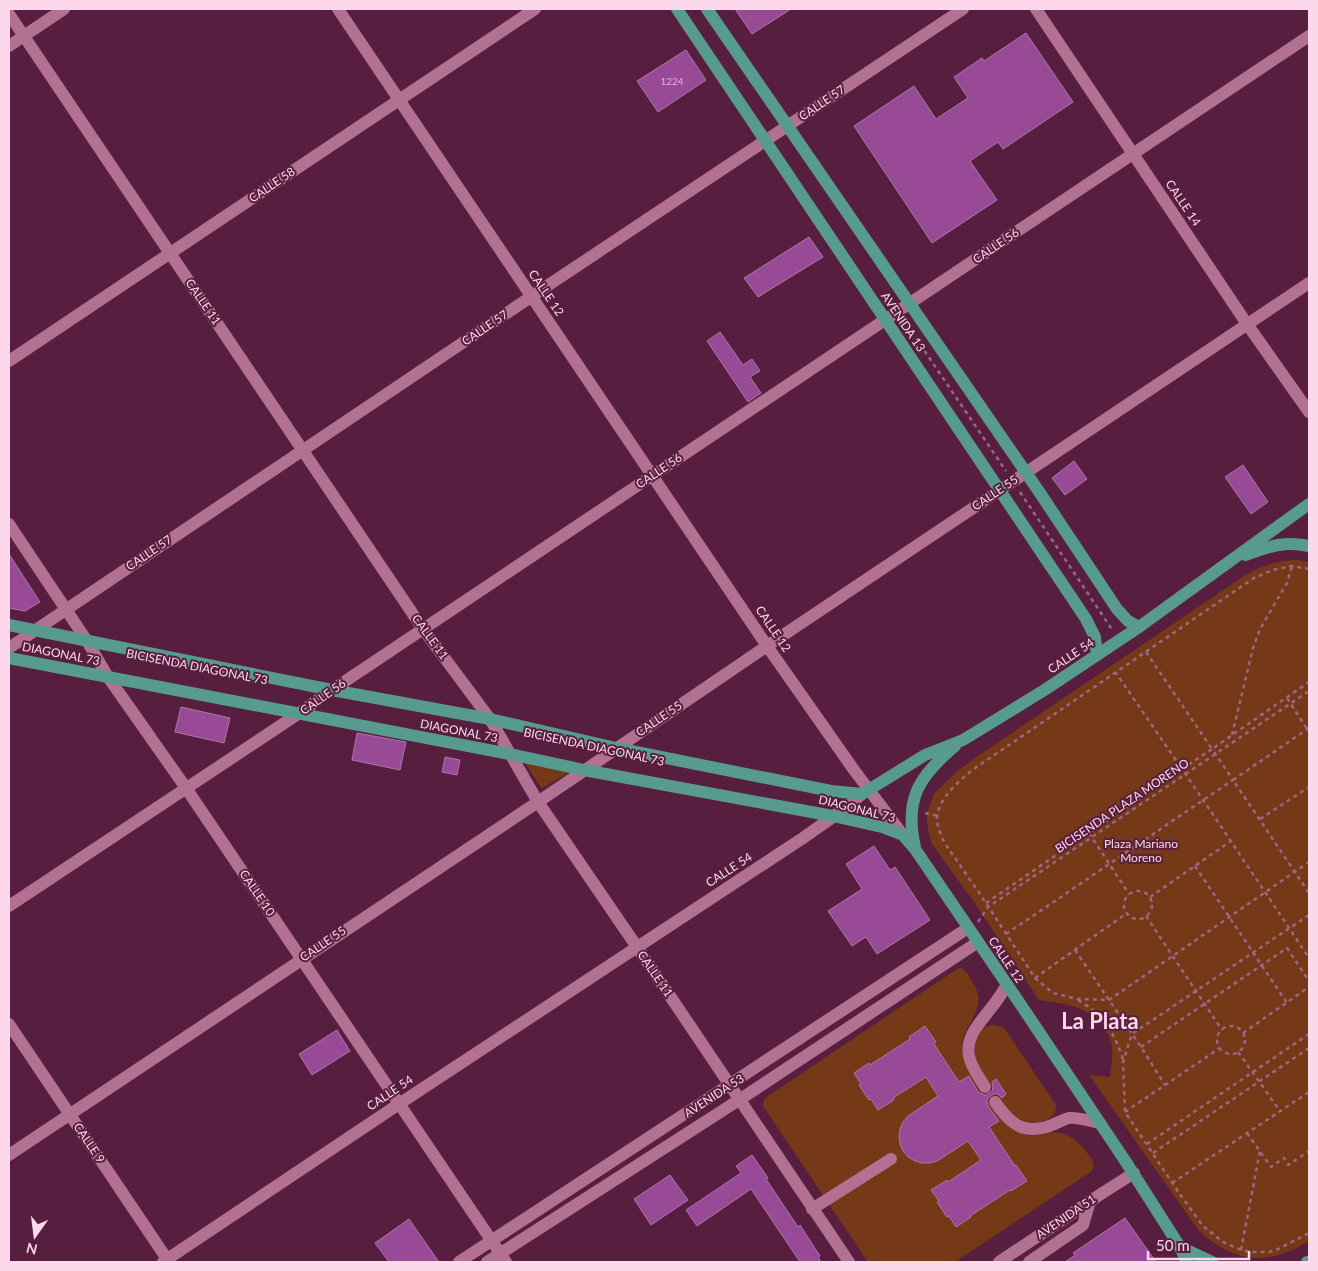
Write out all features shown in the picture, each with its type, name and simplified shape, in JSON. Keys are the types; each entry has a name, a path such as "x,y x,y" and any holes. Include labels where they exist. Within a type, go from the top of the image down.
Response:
{"main road":[{"name":"AVENIDA 13","path":"676,9 1086,620 1095,636 1097,655"},
{"name":"AVENIDA 13","path":"707,9 1026,473 1117,610 1128,621 1138,627"},
{"name":"CALLE 54","path":"866,792 925,755 963,740 1046,689 1138,627 1307,506"},
{"path":"1232,560 1272,546 1290,543 1309,546"},
{"name":"DIAGONAL 73","path":"9,625 332,690 490,719 616,748 831,791 866,792"},
{"name":"DIAGONAL 73","path":"9,658 510,754 584,770 833,816 882,827 903,835"},
{"path":"915,849 910,818 917,790 928,771 963,740"},
{"name":"CALLE 12","path":"903,835 915,849 1134,1173 1180,1247 1187,1262"},
{"path":"1180,1247 1212,1262"}],"street":[{"path":"9,46 64,9"},
{"name":"CALLE 12","path":"338,9 866,792 903,835"},
{"name":"CALLE 58","path":"9,362 535,9"},
{"name":"CALLE 57","path":"9,648 963,9"},
{"name":"CALLE 14","path":"1036,9 1247,324 1309,412"},
{"name":"CALLE 11","path":"9,14 423,629 490,719 538,802 849,1262"},
{"name":"CALLE 56","path":"9,906 1309,36"},
{"name":"CALLE 55","path":"9,1155 538,802 767,646 1309,283"},
{"name":"CALLE 10","path":"9,524 87,641 108,677 186,788 503,1258"},
{"name":"CALLE 54","path":"167,1261 398,1104 803,838 866,792"},
{"name":"AVENIDA 53","path":"459,1262 968,928"},
{"name":"AVENIDA 53","path":"487,1262 503,1258 978,942"},
{"path":"985,1087 969,1058 969,1040 976,1027 1007,985"},
{"name":"CALLE 9","path":"9,1024 167,1261"},
{"path":"995,1102 1009,1120 1015,1125 1026,1129 1045,1127 1070,1118 1100,1123"},
{"path":"812,1209 891,1159"},
{"name":"AVENIDA 51","path":"999,1262 1134,1173"},
{"path":"1028,1262 1083,1225 1090,1201"}],"path":[{"path":"898,311 1119,640"},
{"path":"1232,735 1253,648 1260,629 1287,583 1292,566"},
{"path":"1309,569 1292,566 1273,570 1254,578 971,771 955,786 940,806 937,819 944,842 1035,978 1053,993 1077,999 1109,1000 1309,862"},
{"path":"1146,652 1309,893"},
{"path":"1116,672 1309,958"},
{"path":"986,903 1309,682"},
{"name":"BICISENDA PLAZA MORENO","path":"968,928 980,920 988,907 1309,690"},
{"path":"1006,934 1309,730 1287,698"},
{"path":"1260,820 1309,787"},
{"path":"1089,833 1129,894"},
{"path":"1150,897 1231,841"},
{"path":"1195,866 1287,1003"},
{"path":"1133,891 1143,891 1150,897 1151,910 1146,916 1138,919 1130,916 1124,909 1124,900 1133,891"},
{"path":"1035,978 1127,913"},
{"path":"1123,1062 1132,1034 1309,915"},
{"path":"1146,916 1222,1030"},
{"path":"1141,1047 1287,948 1309,981"},
{"path":"1075,950 1165,1085"},
{"path":"1243,1034 1309,987"},
{"path":"1077,999 1094,1011 1107,1025 1117,1042 1123,1062 1125,1112 1172,1183 1204,1226 1223,1242 1250,1252 1269,1252 1287,1245 1309,1232"},
{"path":"1230,1026 1238,1028 1243,1034 1245,1042 1242,1050 1238,1052 1226,1053 1220,1048 1217,1041 1222,1030 1230,1026"},
{"path":"1146,1144 1309,1034"},
{"path":"1125,1112 1220,1048"},
{"path":"1153,1152 1309,1048"},
{"path":"1238,1052 1280,1111"},
{"path":"1172,1183 1309,1092"},
{"path":"1247,1133 1271,1167 1284,1158 1288,1165 1309,1151"},
{"path":"1241,1250 1260,1151"}],"green space":[{"name":"Plaza Mariano Moreno","path":"1298,560 1309,562 1309,1241 1285,1253 1260,1258 1239,1255 1228,1251 1218,1246 1199,1231 1089,1075 1110,1077 1112,1045 1106,1031 1093,1017 1078,1008 1039,1000 974,902 932,844 927,813 934,794 955,773 975,758 1244,576 1270,564"},
{"path":"525,761 569,772 542,788"},
{"path":"961,968 967,972 978,993 977,1010 962,1042 962,1051 968,1067 985,1096 1002,1120 1009,1127 1017,1131 1035,1135 1056,1132 1072,1138 1085,1149 1091,1158 1093,1168 1092,1171 955,1262 868,1262 763,1104 765,1098"},
{"path":"993,1025 1004,1028 1056,1105 1055,1112 1048,1119 1029,1123 1019,1120 1005,1107 981,1072 976,1059 975,1044 982,1030"}],"building":[{"path":"735,9 791,9 752,34"},
{"path":"1026,33 1073,102 1003,149 998,142 970,161 997,200 932,243 854,126 914,86 936,119 968,98 954,77 982,58 984,61"},
{"path":"686,50 706,80 658,112 637,81"},
{"path":"809,237 823,257 758,297 744,278"},
{"path":"720,332 743,365 752,359 760,371 750,377 761,393 748,402 707,341"},
{"path":"1074,461 1087,479 1065,495 1052,478"},
{"path":"1243,465 1268,502 1251,514 1225,477"},
{"path":"9,554 40,602 25,611 9,608"},
{"path":"181,707 230,718 224,743 175,732"},
{"path":"357,733 406,742 400,770 352,760"},
{"path":"445,757 460,760 457,775 442,772"},
{"path":"874,846 890,870 895,867 930,920 877,954 866,937 852,946 828,911 862,889 846,864"},
{"path":"925,1026 936,1042 934,1044 959,1082 969,1076 978,1092 986,1095 992,1091 992,1082 996,1079 1006,1094 1002,1098 998,1094 994,1094 988,1098 988,1106 999,1121 989,1127 1027,1181 1010,1190 956,1227 949,1216 947,1217 931,1190 947,1180 948,1182 981,1160 968,1141 937,1161 930,1163 922,1163 908,1157 903,1151 899,1137 903,1122 908,1116 938,1096 926,1077 878,1110 859,1085 861,1084 854,1073 910,1039 909,1037"},
{"path":"337,1030 350,1051 312,1075 299,1054"},
{"path":"752,1155 798,1227 800,1225 820,1256 818,1257 821,1262 800,1262 751,1189 697,1226 686,1210 741,1173 736,1166"},
{"path":"670,1175 688,1200 651,1225 634,1199"},
{"path":"1125,1218 1156,1262 1065,1262 1075,1255 1073,1253"},
{"path":"409,1219 439,1262 389,1262 375,1243"}],"district":[{"name":"La Plata","path":"1100,1021"}]}
